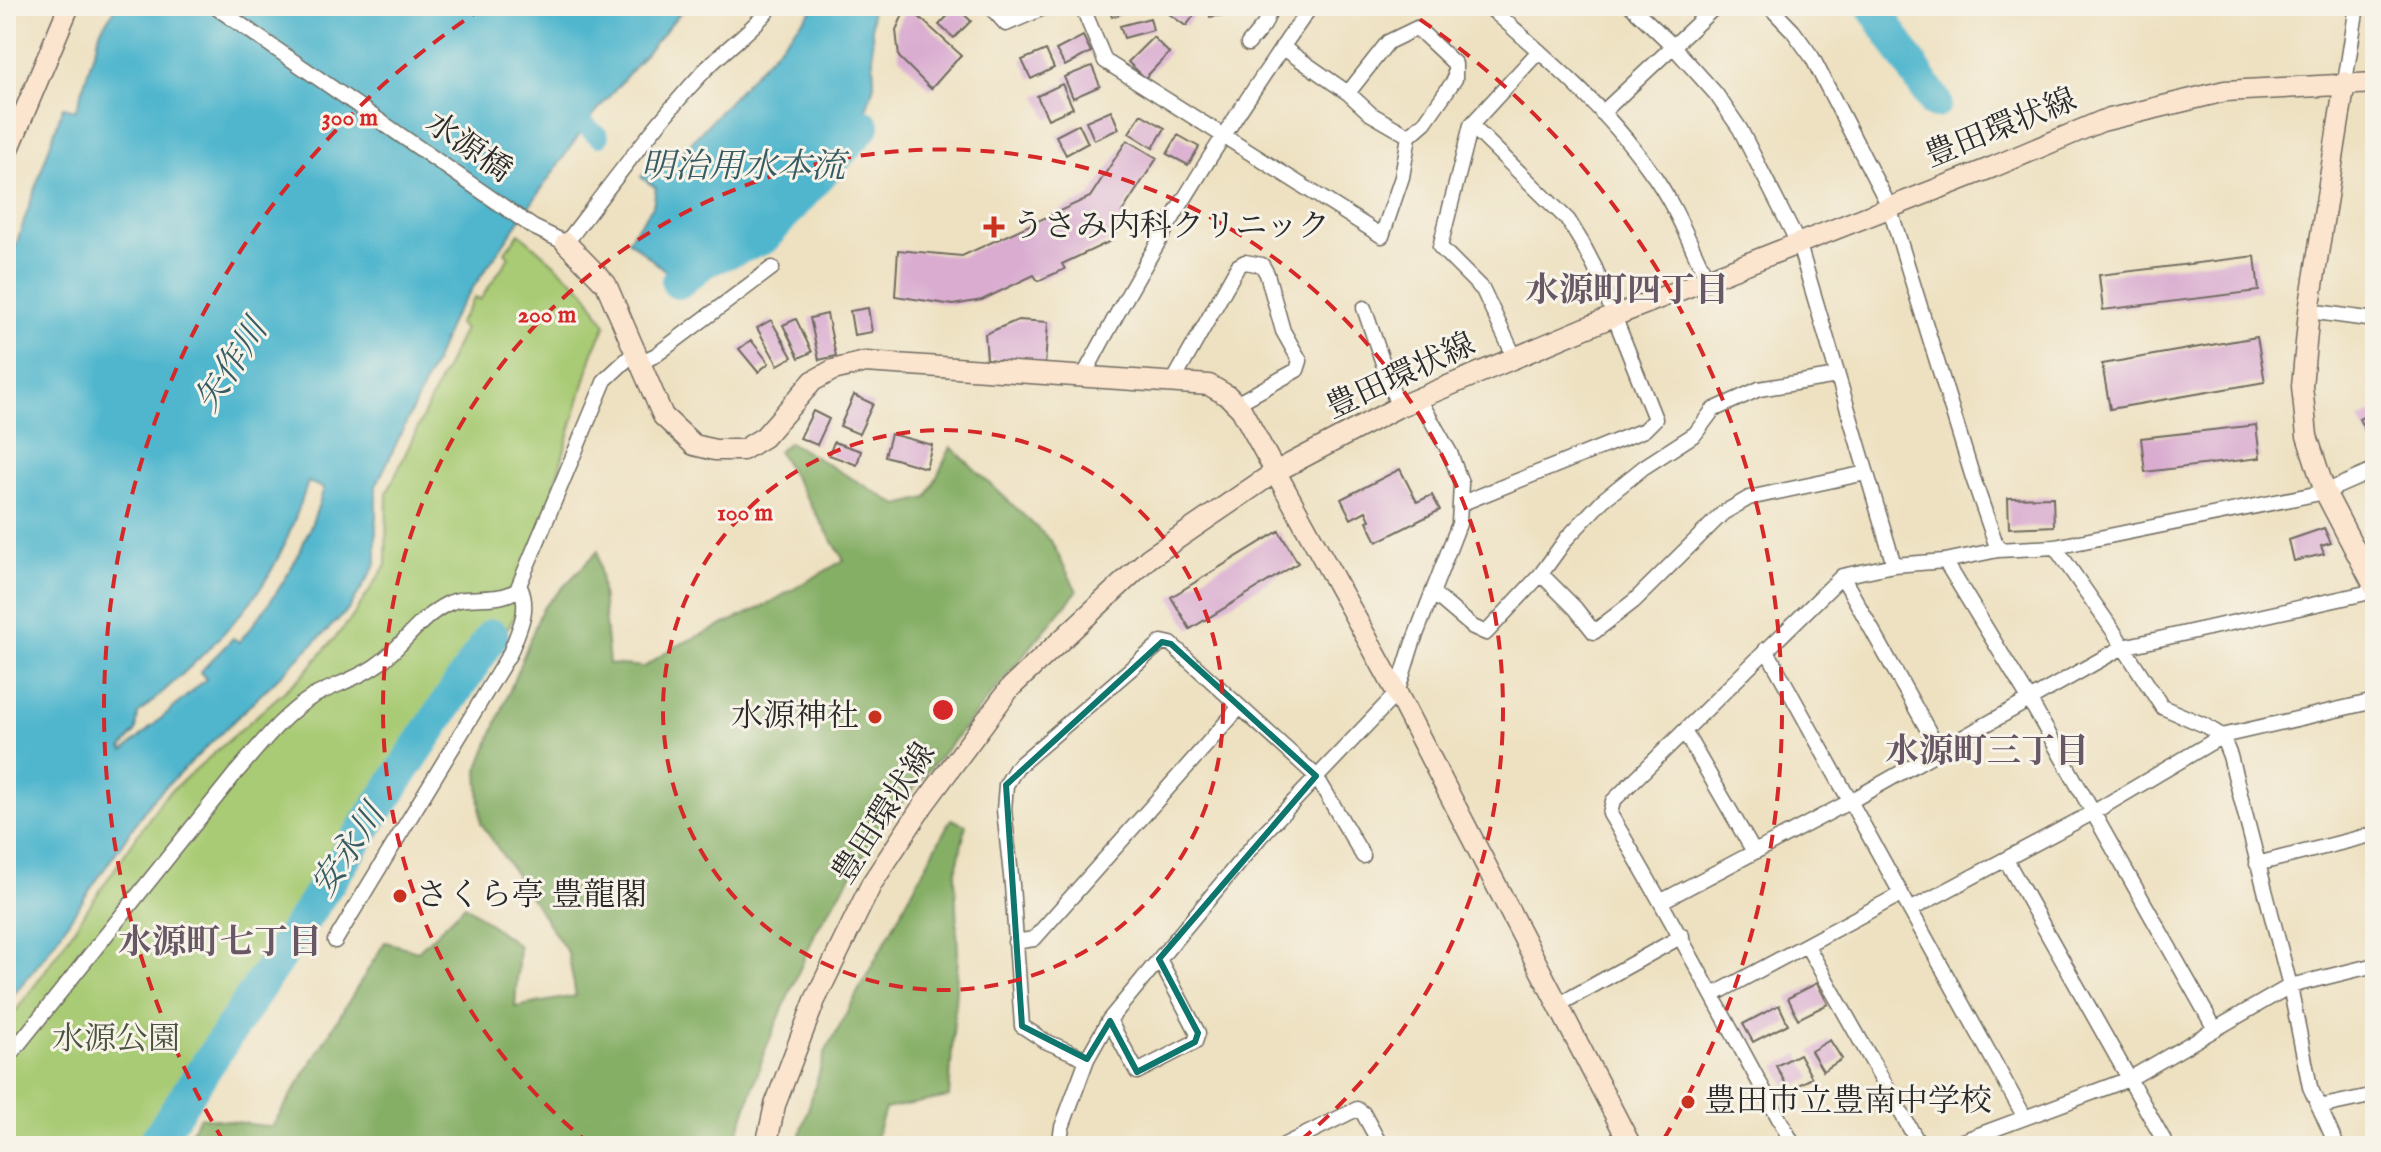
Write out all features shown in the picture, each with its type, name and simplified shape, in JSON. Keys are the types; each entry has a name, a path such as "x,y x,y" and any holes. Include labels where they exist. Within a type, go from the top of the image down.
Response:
{"main road":[{"path":"6,156 69,6"},
{"path":"2345,82 2309,311 2302,386 2307,436 2325,492 2375,590"},
{"name":"豊田環状線","path":"766,1146 775,1105 815,1000 872,883 924,804 1010,688 1149,558 1275,472 1398,407 1614,316 1799,245 2102,121 2225,91 2345,82 2375,83"},
{"path":"566,243 606,284 663,416 694,445 715,450 743,450 764,437 813,381 833,370 865,362 1209,385 1228,396 1236,404 1275,472 1397,693 1631,1146"}],"street":[{"name":"水源橋","path":"214,6 533,227 566,243"},
{"path":"566,243 650,134 707,67 760,22 772,6"},
{"path":"990,6 1006,24 1048,6"},
{"path":"1082,6 1105,61 1382,236 1402,177 1409,136 1425,122 1455,79 1455,64 1417,28 1388,42 1348,93"},
{"path":"1248,44 1264,25 1272,6"},
{"path":"1084,375 1149,252 1311,6"},
{"path":"1488,6 1602,113 1650,169 1671,204 1707,279"},
{"path":"1631,6 1716,94 1740,129 1799,245 1894,565"},
{"path":"1602,113 1716,6"},
{"path":"1769,6 1812,57 1889,206 1998,550"},
{"path":"2345,82 2357,6"},
{"path":"1282,47 1348,93 1371,114 1409,136"},
{"path":"1515,358 1483,290 1440,247 1471,125 1539,51"},
{"path":"1460,504 1644,430 1655,419 1595,268 1568,220 1471,125"},
{"path":"1173,382 1238,266 1245,262 1262,265 1283,331 1300,361 1297,370 1236,404"},
{"path":"6,1060 234,775 294,710 311,697 380,663 442,606 463,598 507,596 520,587 599,392 611,371 637,358 656,355 772,268"},
{"path":"1364,308 1398,407"},
{"path":"2309,311 2375,320"},
{"path":"1434,594 1473,627 1486,633 1603,500 1644,467 1695,434 1713,410 1759,389 1837,376"},
{"path":"1059,1146 1062,1127 1087,1059 1109,1020 1260,837 1397,693 1412,645 1459,524 1461,483 1450,453 1419,399"},
{"path":"1794,1146 1720,1013 1682,936 1610,814 1613,801 1842,576 1998,550 2055,547 2325,492 2375,470"},
{"path":"1541,574 1594,632 1634,600 1723,513 1749,498 1866,473"},
{"path":"2055,547 2162,707 2222,736 2230,756 2290,986 2310,1087 2337,1146"},
{"path":"1945,561 2029,699 2215,1029"},
{"path":"1842,576 1939,750"},
{"path":"335,941 510,653 525,610 525,598 520,587"},
{"path":"1662,901 1849,802 2123,647 2375,590"},
{"path":"1087,1059 1045,1041 1022,1026 1004,810 1006,785 1017,767 1162,642 1171,644 1316,776 1363,856"},
{"path":"1766,649 2024,1116"},
{"path":"1910,910 2094,812 2222,736 2375,701"},
{"path":"1015,942 1034,939 1239,708"},
{"path":"1684,731 1754,852"},
{"path":"2257,864 2375,834"},
{"path":"2006,860 2167,1146"},
{"path":"1713,995 1901,894"},
{"path":"1558,1005 1682,936"},
{"path":"1807,946 1920,1146"},
{"path":"1109,1020 1137,1072 1195,1042 1198,1033 1159,959"},
{"path":"1949,1146 2129,1079 2290,986 2375,965"},
{"path":"2319,1107 2375,1095"},
{"path":"1282,1146 1357,1109 1363,1113 1381,1146"}],"highlighted area":[{"path":"1162,642 1171,644 1316,776 1159,959 1198,1033 1195,1042 1137,1072 1110,1021 1087,1059 1022,1026 1006,785"}],"green space":[{"name":"水源公園","path":"519,233 585,291 606,325 593,352 518,611 429,755 375,825 162,1146 6,1146 6,1024 163,798 303,675 351,619 386,565 387,493 464,329 458,324 475,297 480,300 509,257 505,252"},
{"path":"789,442 898,505 927,498 951,447 1051,541 1077,591 880,829 816,931 766,1048 734,1146 182,1146 200,1117 272,1127 385,942 418,951 465,905 519,946 515,1007 576,996 568,953 481,823 478,770 542,609 598,551 609,664 644,667 672,648 764,606 844,560 778,451"},
{"path":"951,819 966,825 955,876 958,957 949,1097 885,1109 873,1146 797,1146 825,1053"}],"water":[{"name":"矢作川","path":"117,6 686,6 590,119 452,318 433,366 376,486 376,564 349,609 151,801 44,957 6,1004 6,274 63,107 76,110 101,29","holes":["308,482 324,488 300,551 254,624 239,642 233,638 200,672 206,679 124,751 122,748 136,731 138,714 212,645 262,587 285,543"]},
{"name":"明治用水本流","path":"816,6 871,6 874,85 866,110 748,238 710,249 692,258 673,277 628,240 653,206 656,188 641,177 647,170 658,176 669,160 680,155"}],"building":[{"path":"907,6 961,55 931,89 899,57 896,30"},
{"path":"1001,6 1025,6 1009,17"},
{"path":"1108,6 1141,6 1112,17"},
{"path":"1158,6 1201,6 1186,26"},
{"path":"1209,6 1257,6 1257,11 1210,17"},
{"path":"956,7 971,21 954,38 939,25"},
{"path":"1150,18 1153,30 1124,38 1120,26"},
{"path":"1083,36 1091,52 1065,66 1056,50"},
{"path":"1153,37 1169,53 1145,78 1128,62"},
{"path":"1046,50 1054,68 1031,79 1022,60"},
{"path":"1092,66 1100,86 1073,98 1064,77"},
{"path":"1062,84 1073,108 1048,119 1037,96"},
{"path":"1111,110 1119,129 1094,140 1086,121"},
{"path":"1141,114 1165,128 1153,148 1129,133"},
{"path":"1079,124 1088,143 1066,155 1056,136"},
{"path":"1178,135 1199,147 1188,165 1167,154"},
{"path":"1127,140 1157,158 1122,212 1128,215 1111,241 1062,264 1065,269 1038,281 1034,275 982,300 953,305 895,296 898,250 962,256 1090,197"},
{"path":"2255,256 2259,291 2103,310 2099,275"},
{"path":"868,308 872,332 854,335 850,311"},
{"path":"827,314 836,356 819,360 810,318"},
{"path":"796,319 812,352 799,358 783,325"},
{"path":"771,320 792,357 778,365 757,328"},
{"name":"うさみ内科クリニック","path":"1018,320 1048,322 1045,366 987,359 985,334"},
{"path":"2257,337 2265,382 2110,409 2102,364"},
{"path":"751,340 769,363 758,372 739,349"},
{"path":"854,395 873,404 859,434 840,426"},
{"path":"813,411 829,419 817,445 800,438"},
{"path":"2375,411 2375,450 2359,419"},
{"path":"2256,425 2260,458 2145,472 2141,438"},
{"path":"891,434 932,445 926,468 885,456"},
{"path":"834,442 861,451 857,465 829,455"},
{"path":"1400,469 1417,502 1432,495 1440,510 1377,542 1367,521 1370,520 1366,511 1351,519 1341,499"},
{"path":"2053,497 2054,526 2009,528 2008,498"},
{"path":"2324,528 2331,543 2321,546 2324,554 2294,561 2289,540"},
{"path":"1279,531 1298,563 1190,629 1171,597"},
{"path":"1817,983 1828,1004 1798,1019 1788,998"},
{"path":"1779,1005 1788,1024 1753,1042 1743,1024"},
{"path":"1830,1040 1842,1059 1823,1071 1811,1051"},
{"path":"1799,1054 1812,1078 1789,1090 1776,1066"}],"waterway":[{"path":"1873,6 1935,102"},
{"path":"566,109 599,137"},
{"name":"安永川","path":"678,282 704,261 763,238 863,126"},
{"name":"安永川","path":"153,1146 492,636"}],"place":[{"name":"うさみ内科クリニック","path":"994,227"},
{"name":"水源神社","path":"875,717"},
{"name":"さくら亭 豊龍閣","path":"400,896"},
{"name":"豊田市立豊南中学校","path":"1688,1102"}],"district":[{"name":"水源町四丁目","path":"1627,291"},
{"name":"水源町三丁目","path":"1987,752"},
{"name":"水源町七丁目","path":"220,943"}]}
